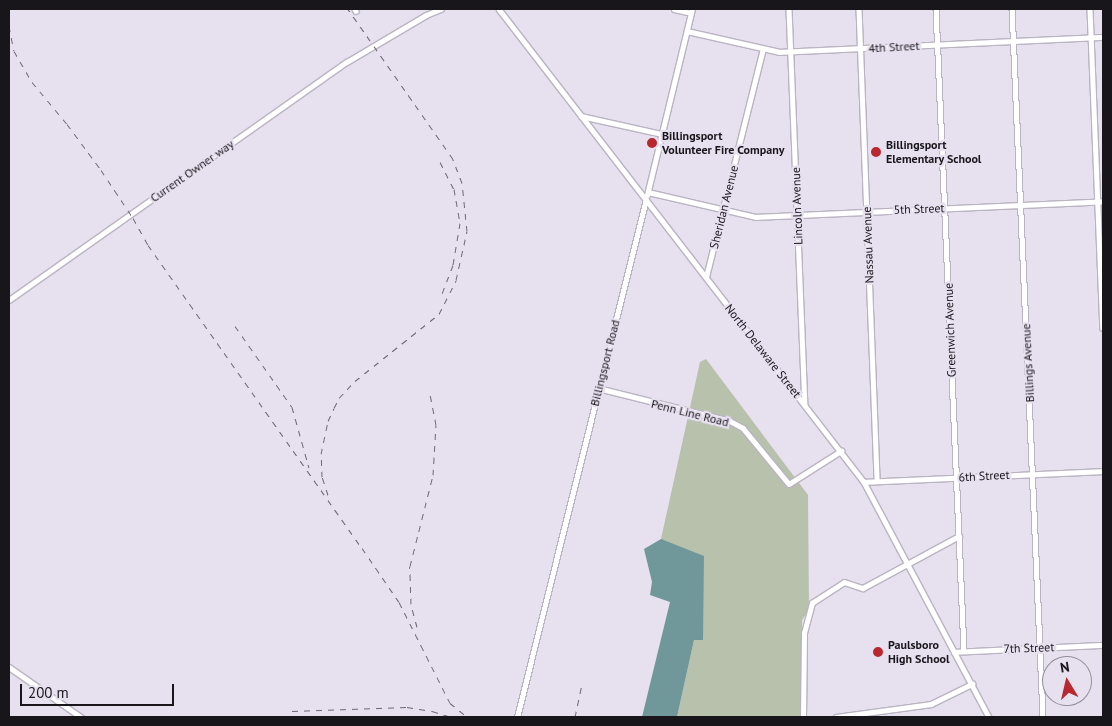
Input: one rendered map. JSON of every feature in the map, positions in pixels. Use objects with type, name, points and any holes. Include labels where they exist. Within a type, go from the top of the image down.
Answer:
[{"type":"street","name":"Current Owner way","points":[[9,300],[347,62],[441,9]]},
{"type":"street","name":"North Delaware Street","points":[[499,9],[864,482],[989,717]]},
{"type":"street","points":[[674,9],[692,11]]},
{"type":"street","name":"Lincoln Avenue","points":[[789,9],[805,404]]},
{"type":"street","name":"Nassau Avenue","points":[[859,9],[877,481]]},
{"type":"street","name":"Greenwich Avenue","points":[[936,9],[964,651]]},
{"type":"street","name":"Billings Avenue","points":[[1012,9],[1044,717]]},
{"type":"street","points":[[1090,9],[1101,201],[1103,328]]},
{"type":"street","name":"Billingsport Road","points":[[517,717],[692,11]]},
{"type":"street","name":"4th Street","points":[[687,31],[763,49],[791,52],[1103,37]]},
{"type":"street","name":"Sheridan Avenue","points":[[706,277],[763,49]]},
{"type":"street","points":[[581,116],[662,134]]},
{"type":"street","name":"5th Street","points":[[648,192],[756,217],[1101,201]]},
{"type":"street","name":"Penn Line Road","points":[[598,388],[730,422],[743,428],[786,482],[793,484],[841,452]]},
{"type":"street","name":"6th Street","points":[[864,482],[1103,471]]},
{"type":"street","points":[[803,717],[804,633],[812,603],[844,582],[863,588],[959,536]]},
{"type":"street","name":"7th Street","points":[[954,652],[1103,646]]},
{"type":"street","points":[[9,667],[81,717]]},
{"type":"street","points":[[836,717],[930,704],[972,684]]},
{"type":"shaded area","points":[[706,359],[808,495],[809,610],[802,620],[803,717],[677,717],[694,640],[703,640],[661,539],[700,362]]},
{"type":"shaded area","points":[[661,539],[704,556],[703,640],[694,640],[677,717],[642,717],[670,602],[650,595],[652,582],[644,549]]},
{"type":"railway","points":[[9,9],[9,20]]},
{"type":"railway","points":[[328,495],[322,477],[321,454],[328,421],[339,398],[355,381],[439,314],[456,280],[467,231],[462,183],[453,159],[348,9]]},
{"type":"railway","points":[[9,26],[14,51],[32,82],[67,124],[101,170],[133,218],[148,245],[399,602],[450,703],[467,717]]},
{"type":"railway","points":[[440,162],[454,189],[460,223],[453,265],[442,294]]},
{"type":"railway","points":[[235,326],[292,407],[309,468]]},
{"type":"railway","points":[[417,627],[411,604],[410,566],[433,475],[436,425],[430,394]]},
{"type":"railway","points":[[575,717],[582,685]]},
{"type":"railway","points":[[292,711],[407,707],[432,711],[452,717]]},
{"type":"place","name":"Billingsport Volunteer Fire Company","points":[[652,143]]},
{"type":"place","name":"Billingsport Elementary School","points":[[876,152]]},
{"type":"place","name":"Paulsboro High School","points":[[878,652]]}]
